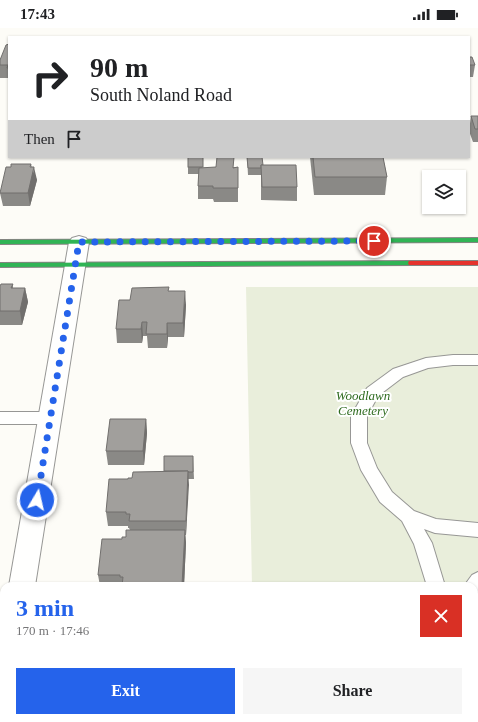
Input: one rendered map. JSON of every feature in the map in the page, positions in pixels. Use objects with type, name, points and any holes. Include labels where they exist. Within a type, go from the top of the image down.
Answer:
[{"type":"main road","points":[[0,242],[478,240]]},
{"type":"main road","points":[[0,265],[478,263]]},
{"type":"street","points":[[23,582],[79,242]]},
{"type":"lane","points":[[435,582],[423,543],[408,516],[386,497],[369,470],[359,443],[359,416],[372,392],[398,373],[426,363],[453,360],[478,360]]},
{"type":"lane","points":[[0,418],[51,418]]},
{"type":"lane","points":[[408,516],[435,526],[478,530]]},
{"type":"green space","name":"Woodlawn Cemetery","points":[[246,287],[478,287],[478,582],[252,582]]},
{"type":"building","points":[[8,44],[8,65],[0,65],[0,60],[6,45]]},
{"type":"building","points":[[470,57],[472,57],[475,65],[470,65]]},
{"type":"building","points":[[471,116],[478,116],[478,129],[475,129]]},
{"type":"building","points":[[188,158],[203,158],[203,167],[188,167]]},
{"type":"building","points":[[217,158],[234,158],[233,168],[238,167],[238,188],[213,188],[213,186],[198,186],[199,168],[216,167]]},
{"type":"building","points":[[247,158],[262,158],[263,165],[261,165],[261,168],[248,168]]},
{"type":"building","points":[[313,158],[383,158],[387,177],[315,177]]},
{"type":"building","points":[[11,164],[31,164],[30,167],[34,167],[28,193],[0,193],[6,167],[11,167]]},
{"type":"building","points":[[261,165],[296,165],[297,187],[262,187]]},
{"type":"building","points":[[1,284],[13,284],[11,288],[25,288],[20,311],[0,311]]},
{"type":"building","points":[[169,287],[168,291],[185,291],[183,323],[167,323],[167,334],[146,334],[147,322],[142,322],[141,329],[116,329],[119,300],[130,300],[132,288]]},
{"type":"building","points":[[110,419],[146,419],[143,451],[106,451]]},
{"type":"building","points":[[164,456],[193,456],[193,472],[164,471]]},
{"type":"building","points":[[188,471],[186,521],[129,521],[130,514],[126,514],[126,512],[106,512],[109,479],[132,478],[133,472]]},
{"type":"building","points":[[126,530],[185,530],[182,582],[122,582],[123,577],[120,577],[120,575],[98,575],[102,539],[122,539],[122,537],[126,537]]},
{"type":"traffic: fast","points":[[0,242],[478,240]]},
{"type":"traffic: fast","points":[[0,265],[412,263]]},
{"type":"traffic: jam","points":[[412,263],[478,263]]},
{"type":"route","points":[[37,500],[79,242],[374,241]]}]
